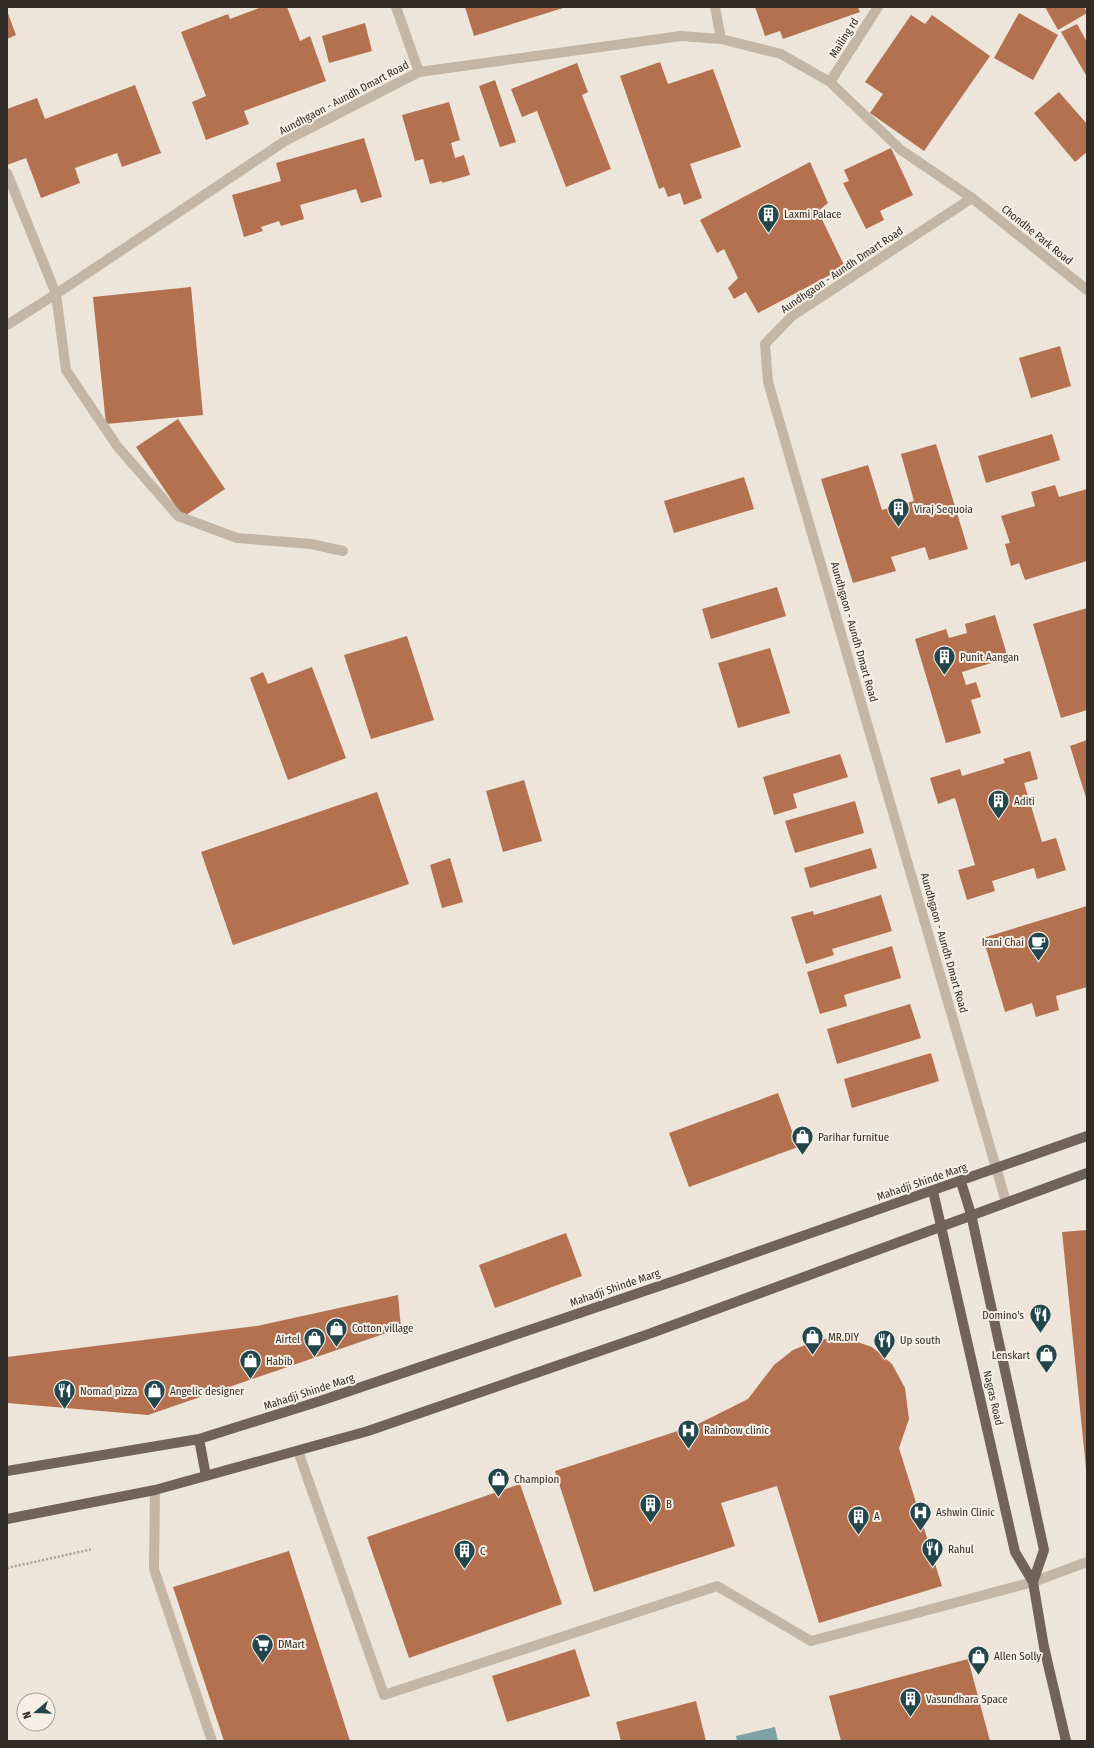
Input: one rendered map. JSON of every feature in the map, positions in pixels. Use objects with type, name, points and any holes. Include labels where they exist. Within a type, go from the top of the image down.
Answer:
[{"type":"main road","name":"Mahadji Shinde Marg","points":[[7,1471],[148,1449],[199,1439],[358,1388],[961,1182],[1087,1136]]},
{"type":"main road","points":[[7,1519],[156,1490],[368,1431],[646,1335],[941,1225],[1087,1173]]},
{"type":"main road","points":[[961,1182],[971,1214]]},
{"type":"main road","name":"Nagras Road","points":[[933,1191],[1015,1552],[1033,1582],[1044,1647],[1066,1741]]},
{"type":"main road","name":"Nagras Road","points":[[971,1214],[1044,1550],[1033,1582]]},
{"type":"main road","points":[[199,1439],[206,1476]]},
{"type":"street","points":[[396,7],[419,72]]},
{"type":"street","points":[[715,7],[721,39]]},
{"type":"street","name":"Mailing rd","points":[[830,82],[878,7]]},
{"type":"street","name":"Aundhgaon - Aundh Dmart Road","points":[[7,324],[56,294],[286,141],[419,72],[681,36],[721,39],[781,54],[830,82]]},
{"type":"street","name":"Chondhe Park Road","points":[[830,82],[901,150],[972,198],[1087,290]]},
{"type":"street","points":[[7,173],[56,294],[66,370],[117,446],[178,516],[237,538],[311,544],[343,551]]},
{"type":"street","name":"Aundhgaon - Aundh Dmart Road","points":[[972,198],[792,316],[765,344],[768,382],[1006,1202]]},
{"type":"street","points":[[298,1451],[384,1695],[717,1586],[811,1641],[1033,1582],[1087,1562]]},
{"type":"street","points":[[156,1490],[154,1569],[212,1741]]},
{"type":"path","points":[[7,1568],[93,1549]]},
{"type":"water","points":[[775,1727],[778,1741],[737,1741],[736,1736]]},
{"type":"building","points":[[262,7],[287,7],[300,41],[310,36],[326,81],[244,111],[249,124],[206,140],[192,102],[206,96],[181,32],[228,14],[230,19]]},
{"type":"building","points":[[465,7],[566,7],[474,36]]},
{"type":"building","points":[[755,7],[858,7],[860,12],[783,39],[780,31],[765,36]]},
{"type":"building","points":[[1045,7],[1084,7],[1087,13],[1058,30]]},
{"type":"building","points":[[7,11],[16,35],[7,39]]},
{"type":"building","points":[[1019,13],[1058,35],[1033,80],[994,58]]},
{"type":"building","points":[[911,15],[925,24],[932,15],[990,56],[924,151],[870,113],[883,94],[865,82]]},
{"type":"building","points":[[365,23],[372,51],[329,63],[322,36]]},
{"type":"building","points":[[1077,24],[1087,42],[1087,77],[1061,32]]},
{"type":"building","points":[[660,62],[668,84],[713,69],[741,147],[690,164],[702,198],[684,205],[680,193],[668,197],[664,187],[659,189],[620,76]]},
{"type":"building","points":[[577,63],[588,92],[582,95],[611,169],[566,187],[537,111],[522,117],[511,89]]},
{"type":"building","points":[[495,80],[516,142],[500,147],[479,86]]},
{"type":"building","points":[[135,85],[161,153],[122,167],[117,153],[75,168],[80,183],[41,198],[26,158],[7,165],[7,109],[37,98],[45,119]]},
{"type":"building","points":[[1059,92],[1087,124],[1087,152],[1075,162],[1034,113]]},
{"type":"building","points":[[449,102],[460,140],[451,143],[455,158],[464,155],[470,175],[442,183],[442,181],[430,184],[423,159],[415,161],[402,115]]},
{"type":"building","points":[[364,138],[382,197],[361,203],[356,189],[300,205],[304,219],[281,226],[279,221],[261,227],[263,231],[244,237],[232,195],[281,181],[276,163]]},
{"type":"building","points":[[891,148],[913,195],[880,211],[884,220],[866,229],[843,183],[849,181],[844,170]]},
{"type":"building","name":"Laxmi Palace","points":[[810,162],[828,203],[818,211],[845,267],[758,313],[746,292],[734,299],[728,288],[738,278],[724,249],[717,253],[700,220]]},
{"type":"building","points":[[191,287],[203,415],[106,424],[93,297]]},
{"type":"building","points":[[1060,346],[1071,386],[1031,398],[1019,358]]},
{"type":"building","points":[[178,419],[225,489],[183,517],[136,447]]},
{"type":"building","points":[[1052,434],[1060,460],[986,483],[978,456]]},
{"type":"building","name":"Viraj Sequoia","points":[[936,444],[968,549],[929,560],[925,547],[891,557],[896,571],[853,583],[821,479],[868,465],[882,510],[914,501],[901,454]]},
{"type":"building","points":[[744,477],[754,509],[674,533],[664,501]]},
{"type":"building","points":[[1055,485],[1059,497],[1087,489],[1087,561],[1025,580],[1019,563],[1011,566],[1005,544],[1010,543],[1001,516],[1035,506],[1031,492]]},
{"type":"building","points":[[777,587],[786,616],[711,639],[702,609]]},
{"type":"building","points":[[1087,608],[1087,710],[1061,718],[1033,624]]},
{"type":"building","name":"Punit Aangan","points":[[995,615],[1008,658],[962,672],[966,685],[976,682],[981,697],[971,700],[981,733],[946,743],[915,639],[946,629],[949,638],[967,633],[965,624]]},
{"type":"building","points":[[407,636],[434,720],[371,739],[344,655]]},
{"type":"building","points":[[770,648],[790,713],[738,728],[718,663]]},
{"type":"building","points":[[312,667],[346,758],[288,780],[250,678],[263,672],[268,684]]},
{"type":"building","points":[[1087,740],[1087,801],[1070,746]]},
{"type":"building","name":"Aditi","points":[[1030,751],[1038,779],[1024,783],[1042,842],[1056,838],[1066,870],[1037,879],[1034,868],[992,881],[995,891],[967,900],[958,870],[975,865],[955,798],[938,804],[930,778],[960,769],[962,776],[1005,763],[1003,759]]},
{"type":"building","points":[[840,754],[848,777],[793,794],[797,808],[774,815],[763,777]]},
{"type":"building","points":[[524,780],[542,841],[503,852],[486,791]]},
{"type":"building","points":[[377,792],[409,884],[233,945],[201,852]]},
{"type":"building","points":[[855,801],[864,833],[795,853],[785,821]]},
{"type":"building","points":[[871,848],[877,868],[810,888],[804,868]]},
{"type":"building","points":[[450,858],[463,902],[442,908],[430,865]]},
{"type":"building","points":[[881,895],[892,931],[832,949],[834,955],[806,964],[791,917],[813,911],[814,915]]},
{"type":"building","name":"Irani Chai","points":[[1087,906],[1087,987],[1056,996],[1059,1010],[1036,1017],[1032,1003],[1005,1012],[983,938]]},
{"type":"building","points":[[892,946],[901,978],[844,995],[847,1006],[820,1014],[807,972]]},
{"type":"building","points":[[910,1004],[921,1038],[837,1064],[827,1029]]},
{"type":"building","points":[[931,1053],[939,1081],[852,1108],[844,1079]]},
{"type":"building","points":[[778,1093],[798,1147],[689,1187],[669,1133]]},
{"type":"building","points":[[1087,1230],[1087,1468],[1086,1468],[1062,1232]]},
{"type":"building","points":[[566,1233],[582,1276],[495,1308],[479,1265]]},
{"type":"building","points":[[398,1295],[401,1328],[148,1415],[7,1403],[7,1357],[257,1326]]},
{"type":"building","points":[[843,1337],[872,1347],[892,1364],[905,1388],[909,1419],[899,1448],[942,1586],[819,1623],[777,1486],[721,1503],[735,1546],[594,1592],[555,1471],[696,1425],[748,1399],[774,1365],[793,1350],[817,1340]]},
{"type":"building","name":"C","points":[[520,1484],[562,1604],[409,1658],[367,1537]]},
{"type":"building","name":"DMart","points":[[289,1551],[350,1741],[224,1741],[173,1587]]},
{"type":"building","points":[[575,1649],[590,1696],[507,1722],[492,1676]]},
{"type":"building","name":"Vasundhara Space","points":[[968,1659],[990,1741],[841,1741],[829,1696]]},
{"type":"building","points":[[696,1701],[706,1741],[621,1741],[616,1722]]},
{"type":"place","name":"Laxmi Palace","points":[[768,234]]},
{"type":"place","name":"Viraj Sequoia","points":[[899,528]]},
{"type":"place","name":"Punit Aangan","points":[[945,676]]},
{"type":"place","name":"Aditi","points":[[999,820]]},
{"type":"place","name":"Irani Chai","points":[[1039,962]]},
{"type":"place","name":"Parihar furnitue","points":[[802,1156]]},
{"type":"place","name":"Domino's","points":[[1040,1334]]},
{"type":"place","name":"Cotton village","points":[[337,1348]]},
{"type":"place","name":"MR.DIY","points":[[813,1356]]},
{"type":"place","name":"Airtel","points":[[315,1358]]},
{"type":"place","name":"Up south","points":[[885,1360]]},
{"type":"place","name":"Lenskart","points":[[1046,1374]]},
{"type":"place","name":"Habib","points":[[251,1380]]},
{"type":"place","name":"Nomad pizza","points":[[64,1410]]},
{"type":"place","name":"Angelic designer","points":[[155,1410]]},
{"type":"place","name":"Rainbow clinic","points":[[688,1450]]},
{"type":"place","name":"Champion","points":[[499,1498]]},
{"type":"place","name":"B","points":[[650,1524]]},
{"type":"place","name":"Ashwin Clinic","points":[[920,1532]]},
{"type":"place","name":"A","points":[[859,1536]]},
{"type":"place","name":"Rahul","points":[[932,1568]]},
{"type":"place","name":"C","points":[[464,1570]]},
{"type":"place","name":"DMart","points":[[262,1664]]},
{"type":"place","name":"Allen Solly","points":[[978,1676]]},
{"type":"place","name":"Vasundhara Space","points":[[910,1718]]}]
